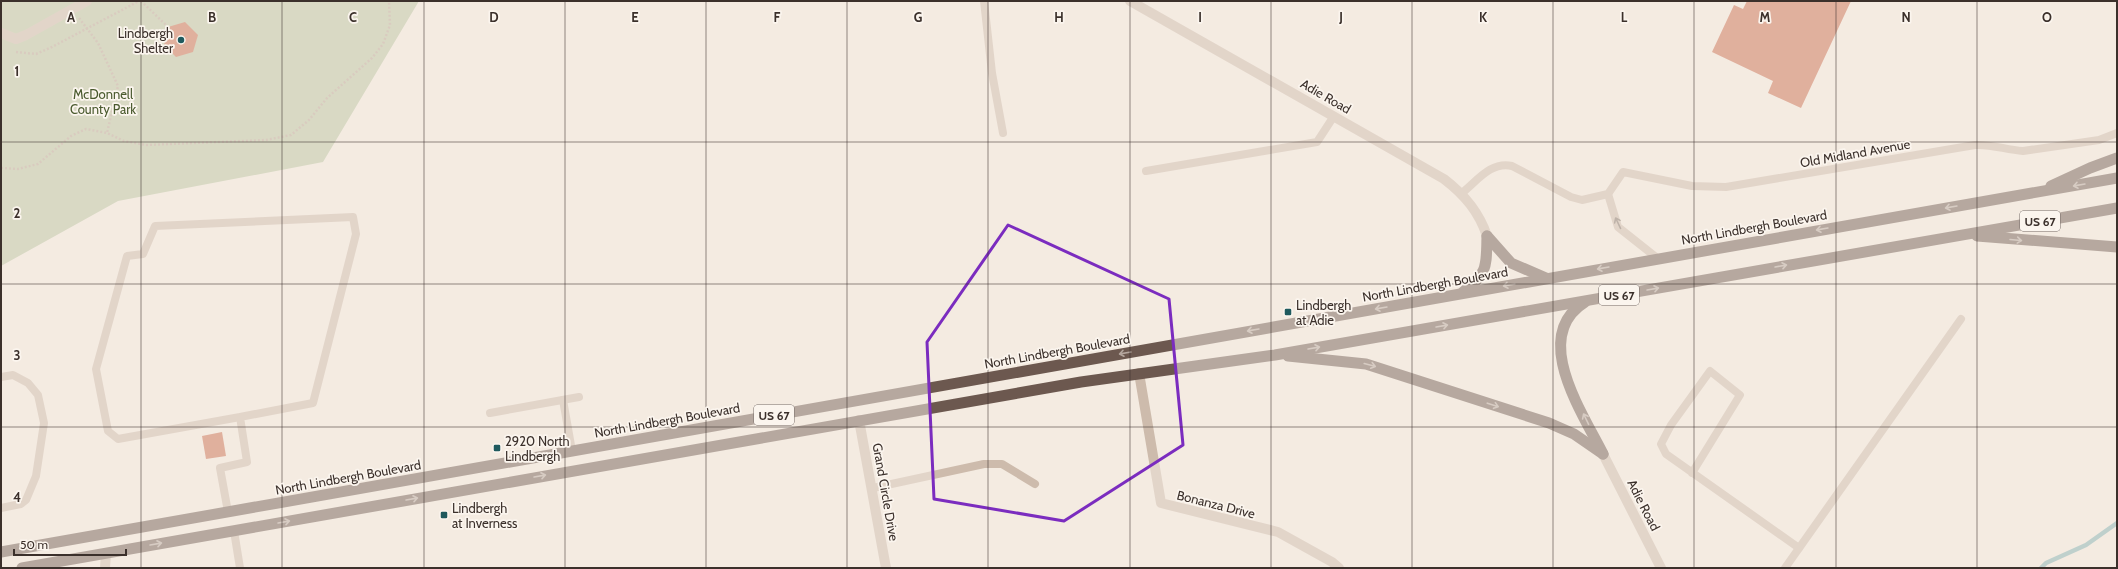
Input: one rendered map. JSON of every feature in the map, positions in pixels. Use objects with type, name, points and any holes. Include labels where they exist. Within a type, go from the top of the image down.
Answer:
[{"type":"highway","points":[[2039,192],[2090,168],[2117,158]]},
{"type":"highway","name":"North Lindbergh Boulevard","points":[[1,552],[1657,258],[2117,178]]},
{"type":"highway","name":"US 67","points":[[22,568],[50,566],[106,553],[859,420],[1139,373],[1275,355],[2117,208]]},
{"type":"highway","points":[[1963,235],[2117,247]]},
{"type":"highway","points":[[1487,236],[1511,263],[1547,278]]},
{"type":"highway","points":[[1461,293],[1477,281],[1486,267],[1487,236]]},
{"type":"highway","points":[[1587,300],[1576,307],[1564,323],[1560,338],[1561,359],[1568,383],[1603,454]]},
{"type":"highway","points":[[1275,355],[1366,364],[1549,423],[1574,434],[1603,454]]},
{"type":"street","points":[[1,33],[16,39],[87,1]]},
{"type":"street","name":"Adie Road","points":[[1130,1],[1444,179],[1462,193],[1477,211],[1487,236]]},
{"type":"street","name":"Bonanza Drive","points":[[1139,373],[1161,503],[1278,532],[1332,562],[1339,568]]},
{"type":"street","name":"Grand Circle Drive","points":[[859,420],[886,568]]},
{"type":"street","name":"Adie Road","points":[[1603,454],[1661,568]]},
{"type":"street","points":[[105,568],[106,553]]},
{"type":"lane","points":[[984,1],[992,73],[1003,133]]},
{"type":"lane","points":[[1146,171],[1316,142],[1334,116]]},
{"type":"lane","name":"Old Midland Avenue","points":[[1608,194],[1623,172],[1692,186],[1726,187],[1975,145],[1990,144],[2012,150],[2023,151],[2099,140],[2117,133]]},
{"type":"lane","points":[[1462,193],[1494,166],[1504,164],[1512,166],[1571,197],[1582,200],[1608,194],[1618,227],[1657,258]]},
{"type":"lane","points":[[353,217],[356,234],[313,403],[240,417],[118,439],[108,431],[96,369],[127,256],[143,254],[155,226],[353,217]]},
{"type":"lane","points":[[1785,568],[1962,319]]},
{"type":"lane","points":[[1692,473],[1740,395],[1710,371],[1671,425],[1661,444],[1666,454],[1692,473],[1799,548]]},
{"type":"lane","points":[[1,377],[13,375],[28,383],[38,395],[44,423],[36,476],[26,500],[20,504],[1,508]]},
{"type":"lane","points":[[490,413],[579,397]]},
{"type":"lane","points":[[563,400],[572,451]]},
{"type":"lane","points":[[228,512],[220,468],[248,462],[240,417]]},
{"type":"lane","points":[[872,488],[984,464],[1002,464],[1035,484]]},
{"type":"lane","points":[[234,531],[240,568]]},
{"type":"path","points":[[10,50],[36,54],[140,1],[166,25]]},
{"type":"path","points":[[1,168],[18,169],[38,164],[71,136],[86,129],[107,133],[124,141],[146,145],[266,140],[291,135],[309,120],[327,98],[372,58],[383,44],[390,25],[389,1]]},
{"type":"path","points":[[72,8],[98,43],[118,86],[107,133]]},
{"type":"highlighted area","points":[[1008,225],[1169,299],[1183,445],[1064,521],[934,499],[927,342]]},
{"type":"green space","name":"McDonnell County Park","points":[[1,1],[419,1],[323,162],[118,201],[1,266]]},
{"type":"building","points":[[1747,1],[1851,1],[1801,108],[1768,93],[1773,81],[1712,52],[1734,5],[1743,9]]},
{"type":"building","name":"Lindbergh Shelter","points":[[185,22],[198,35],[193,52],[176,57],[164,45],[168,27]]},
{"type":"building","points":[[222,432],[226,456],[206,459],[202,436]]},
{"type":"waterway","points":[[2041,568],[2046,563],[2086,545],[2117,523]]},
{"type":"place","name":"Lindbergh Shelter","points":[[181,40]]},
{"type":"place","name":"Lindbergh at Adie","points":[[1288,312]]},
{"type":"place","name":"2920 North Lindbergh","points":[[497,448]]},
{"type":"place","name":"Lindbergh at Inverness","points":[[444,515]]}]
